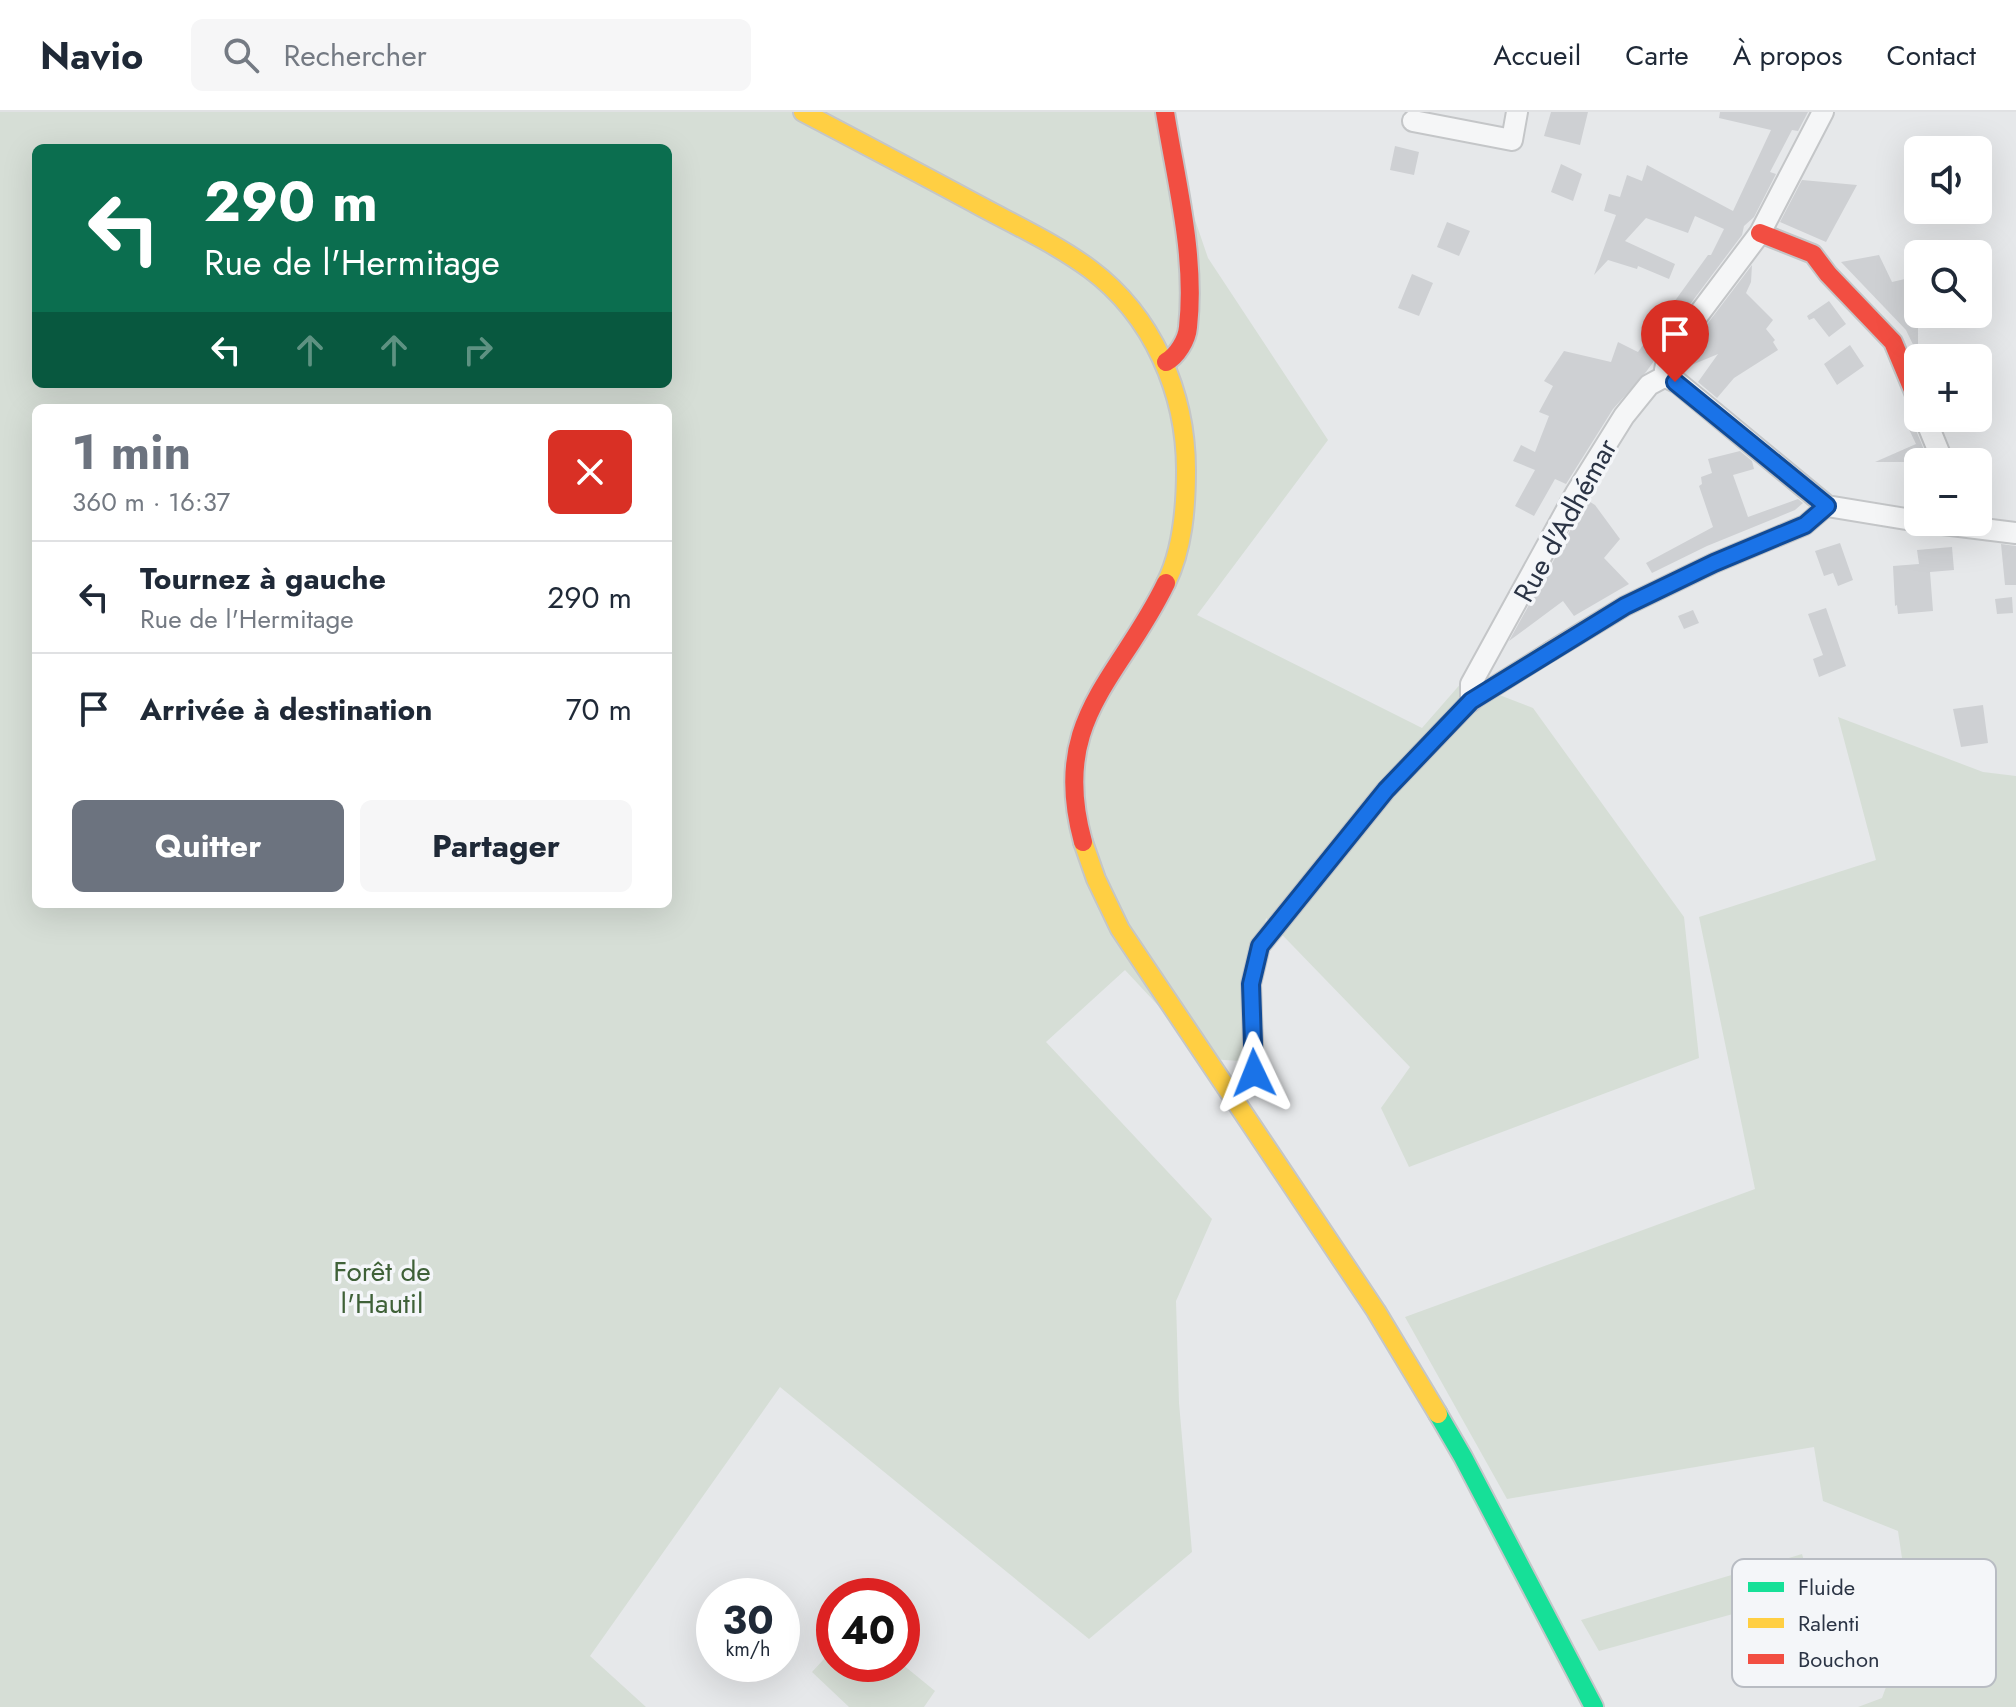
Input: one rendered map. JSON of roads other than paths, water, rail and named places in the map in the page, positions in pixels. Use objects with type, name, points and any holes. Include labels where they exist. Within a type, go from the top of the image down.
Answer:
[{"type":"main road","points":[[803,112],[1053,245],[1104,280],[1137,317],[1166,362],[1178,397],[1186,446],[1181,532],[1172,573],[1098,694],[1085,722],[1077,760],[1075,792],[1077,823],[1093,879],[1120,929],[1376,1311],[1455,1443],[1594,1707]]},
{"type":"main road","points":[[1165,112],[1187,253],[1188,285],[1188,330],[1175,357],[1166,362]]},
{"type":"main road","points":[[1760,233],[1813,254],[1893,342],[1904,368]]},
{"type":"main road","points":[[1234,1098],[1254,1073],[1251,984],[1260,946],[1369,811],[1471,701],[1625,606],[1714,563],[1805,525],[1827,506]]},
{"type":"street","points":[[1413,121],[1512,140],[1517,112]]},
{"type":"street","points":[[1823,112],[1760,233],[1668,355],[1665,370],[1668,378],[1827,506],[1904,519]]},
{"type":"street","name":"Rue d'Adhémar","points":[[1471,701],[1471,684],[1584,480],[1640,394],[1656,380],[1668,378]]},
{"type":"street","points":[[1992,529],[2016,533]]},
{"type":"park label","name":"Forêt de l'Hautil","points":[[382,1287]]}]
